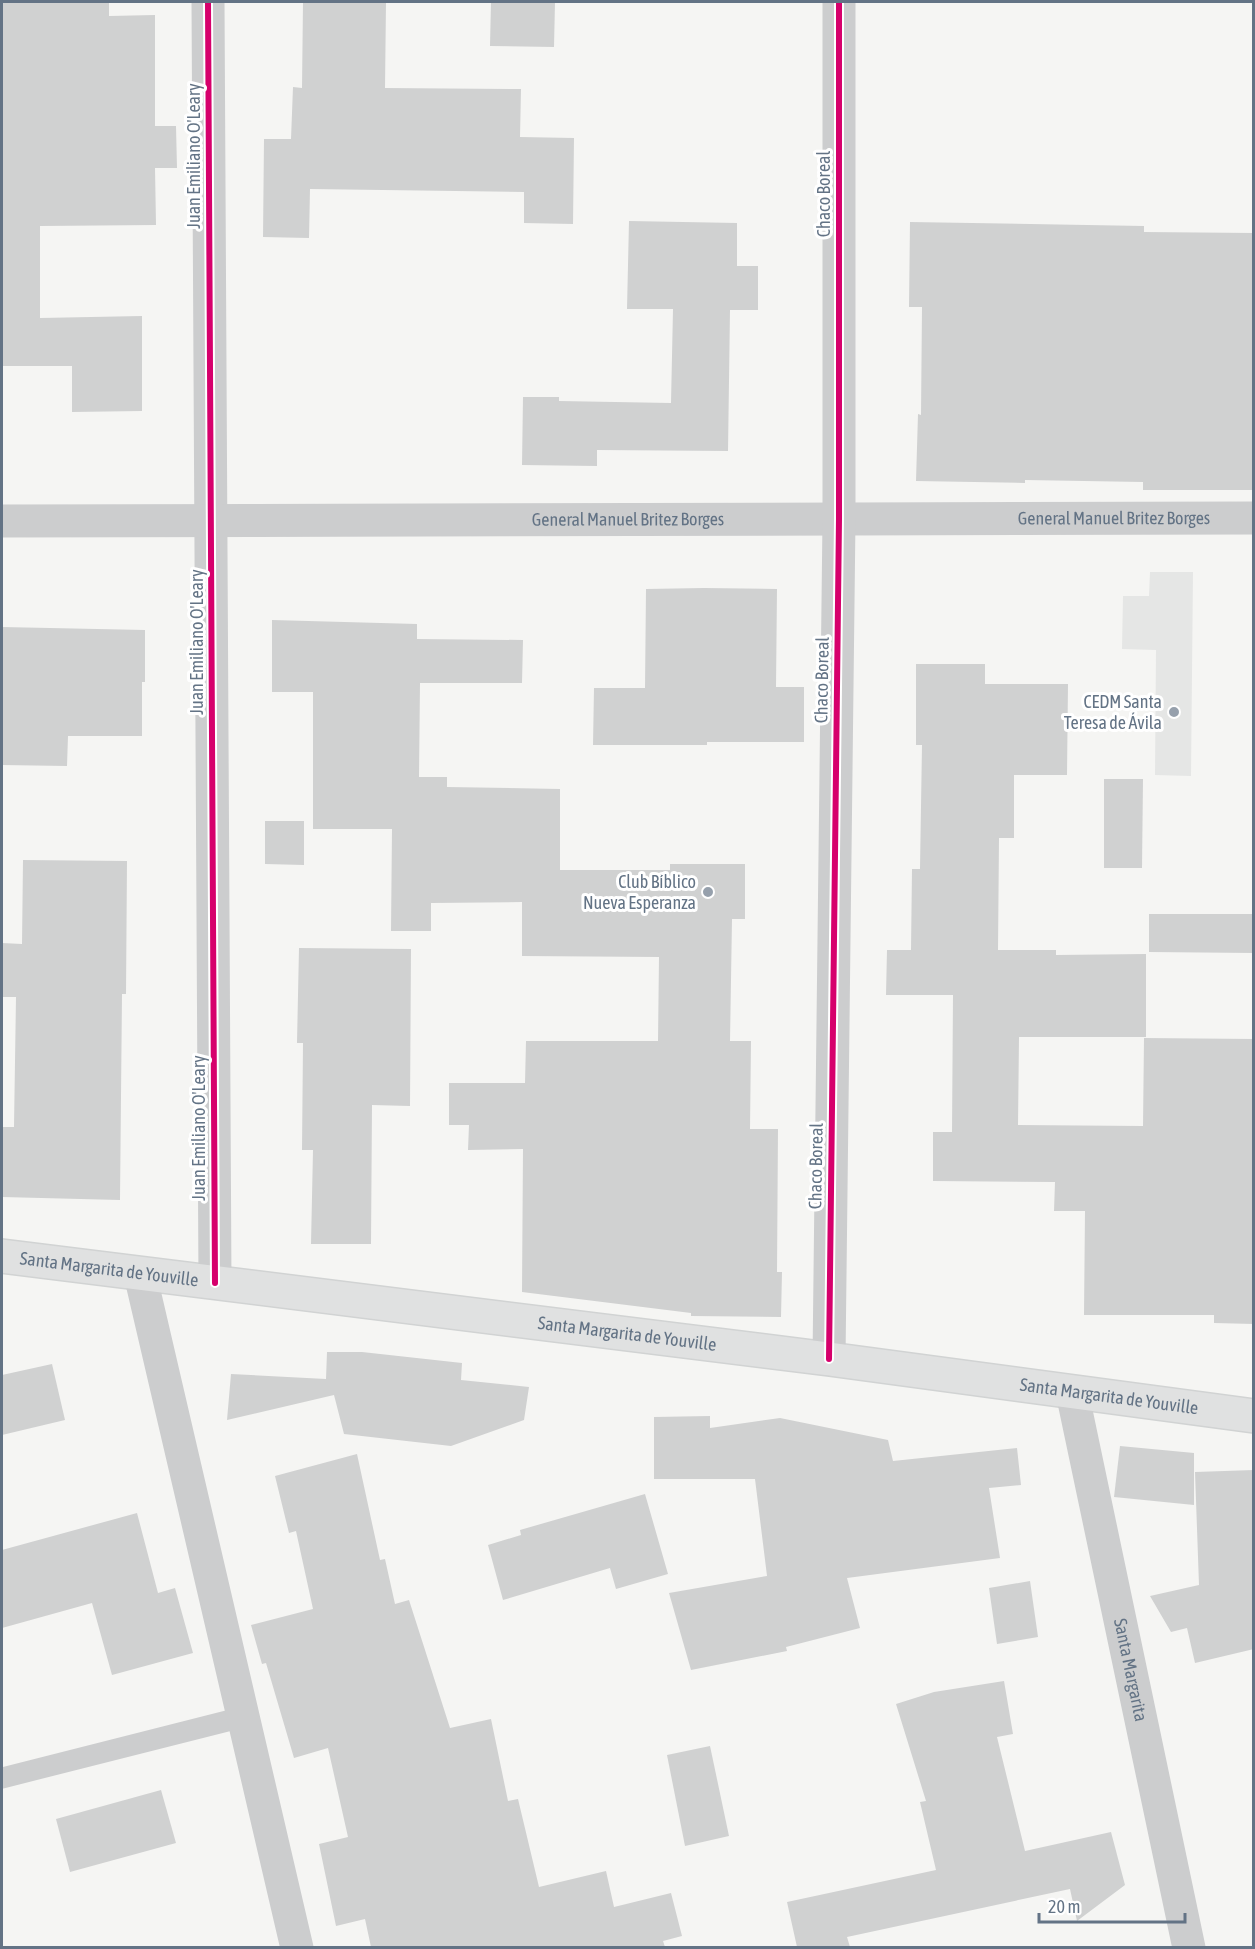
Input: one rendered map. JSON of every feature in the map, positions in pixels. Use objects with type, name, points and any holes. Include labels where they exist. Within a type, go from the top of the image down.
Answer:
[{"type":"main road","name":"Santa Margarita de Youville","points":[[2,1256],[829,1359],[1254,1416]]},
{"type":"street","name":"Juan Emiliano O'Leary","points":[[208,2],[215,1283]]},
{"type":"street","name":"Chaco Boreal","points":[[829,1359],[838,519],[839,2]]},
{"type":"street","name":"General Manuel Britez Borges","points":[[2,521],[1254,518]]},
{"type":"street","points":[[140,1274],[297,1947]]},
{"type":"street","name":"Santa Margarita","points":[[1072,1392],[1189,1947]]},
{"type":"lane","points":[[2,1778],[243,1717]]},
{"type":"shaded area","name":"CEDM Santa Teresa de Ávila","points":[[1150,572],[1193,572],[1191,776],[1155,775],[1156,650],[1122,649],[1123,596],[1149,596]]},
{"type":"building","points":[[3,2],[109,2],[109,16],[155,15],[155,126],[176,126],[177,168],[155,168],[156,225],[40,226],[40,318],[142,316],[142,411],[72,412],[72,366],[2,366]]},
{"type":"building","points":[[303,2],[386,2],[385,88],[521,89],[520,137],[574,138],[573,224],[524,223],[524,192],[310,189],[309,238],[263,237],[264,139],[291,139],[293,87],[302,88]]},
{"type":"building","points":[[491,2],[555,2],[554,47],[490,46]]},
{"type":"building","points":[[629,221],[737,223],[737,266],[758,266],[758,310],[730,310],[728,451],[597,450],[597,466],[522,465],[523,397],[559,397],[559,401],[671,403],[673,309],[627,309]]},
{"type":"building","points":[[910,222],[1144,226],[1144,232],[1254,233],[1254,490],[1143,490],[1143,482],[916,481],[918,414],[921,415],[922,307],[909,307]]},
{"type":"building","points":[[646,589],[777,589],[776,687],[804,687],[804,742],[593,745],[594,688],[645,688]]},
{"type":"building","points":[[272,620],[417,624],[417,639],[523,640],[522,683],[420,683],[419,777],[447,777],[447,787],[560,789],[560,870],[670,870],[670,864],[745,864],[745,919],[732,919],[730,1041],[751,1041],[750,1129],[778,1129],[777,1272],[782,1272],[781,1317],[691,1316],[691,1313],[522,1292],[523,1149],[468,1150],[469,1125],[449,1125],[449,1083],[525,1083],[526,1041],[658,1041],[659,957],[522,956],[522,902],[431,903],[431,931],[391,931],[392,829],[313,829],[313,692],[272,692]]},
{"type":"building","points":[[2,627],[145,630],[142,736],[68,736],[67,766],[2,765]]},
{"type":"building","points":[[916,664],[985,664],[985,684],[1068,684],[1067,775],[1014,775],[1014,838],[999,838],[998,950],[1056,950],[1056,955],[1146,954],[1146,1037],[1019,1037],[1018,1125],[1143,1126],[1144,1038],[1254,1039],[1254,1324],[1214,1323],[1214,1315],[1084,1315],[1085,1211],[1054,1211],[1055,1182],[933,1181],[933,1132],[952,1132],[953,995],[886,995],[887,950],[911,950],[912,869],[920,869],[922,745],[916,745]]},
{"type":"building","points":[[1104,779],[1143,779],[1142,868],[1104,868]]},
{"type":"building","points":[[265,821],[304,821],[304,865],[265,864]]},
{"type":"building","points":[[23,860],[127,861],[126,994],[122,994],[120,1200],[2,1197],[2,1127],[14,1127],[16,997],[2,997],[2,943],[22,944]]},
{"type":"building","points":[[1149,914],[1254,914],[1254,953],[1149,952]]},
{"type":"building","points":[[299,948],[411,949],[410,1106],[372,1105],[371,1244],[311,1244],[313,1150],[302,1150],[303,1043],[297,1043]]},
{"type":"building","points":[[327,1352],[362,1352],[462,1363],[461,1380],[529,1387],[524,1420],[451,1446],[344,1434],[334,1395],[227,1420],[231,1374],[326,1379]]},
{"type":"building","points":[[52,1364],[65,1420],[2,1435],[2,1375]]},
{"type":"building","points":[[710,1416],[710,1428],[780,1418],[888,1440],[893,1461],[1017,1448],[1021,1485],[989,1488],[1000,1558],[847,1578],[860,1628],[786,1647],[787,1651],[691,1670],[669,1593],[767,1576],[755,1479],[654,1479],[654,1417]]},
{"type":"building","points":[[1120,1446],[1194,1453],[1194,1505],[1114,1497]]},
{"type":"building","points":[[357,1454],[380,1560],[385,1559],[395,1604],[409,1600],[450,1728],[491,1719],[508,1801],[518,1799],[539,1887],[606,1871],[614,1907],[671,1893],[682,1936],[663,1941],[665,1947],[371,1947],[365,1919],[336,1926],[319,1844],[348,1837],[328,1748],[294,1758],[266,1663],[262,1664],[251,1625],[313,1609],[296,1531],[289,1533],[275,1476]]},
{"type":"building","points":[[1254,1470],[1254,1649],[1195,1663],[1187,1628],[1171,1632],[1150,1596],[1199,1585],[1195,1472]]},
{"type":"building","points":[[645,1494],[668,1574],[616,1589],[610,1568],[503,1600],[488,1545],[521,1535],[520,1530]]},
{"type":"building","points":[[137,1513],[158,1593],[175,1588],[193,1653],[112,1675],[92,1603],[2,1628],[2,1550]]},
{"type":"building","points":[[1030,1581],[1038,1637],[997,1644],[989,1588]]},
{"type":"building","points":[[1004,1681],[1013,1734],[997,1737],[1025,1851],[1111,1832],[1125,1885],[1077,1921],[1070,1889],[847,1937],[850,1947],[797,1947],[787,1902],[936,1870],[920,1802],[926,1801],[896,1704],[934,1692]]},
{"type":"building","points":[[710,1746],[729,1836],[685,1846],[667,1755]]},
{"type":"building","points":[[161,1790],[176,1843],[70,1872],[56,1819]]},
{"type":"cycle path","points":[[208,2],[215,1283]]},
{"type":"cycle path","points":[[829,1359],[839,519],[839,2]]},
{"type":"place","name":"CEDM Santa Teresa de Ávila","points":[[1174,712]]},
{"type":"place","name":"Club Bíblico Nueva Esperanza","points":[[708,892]]}]
